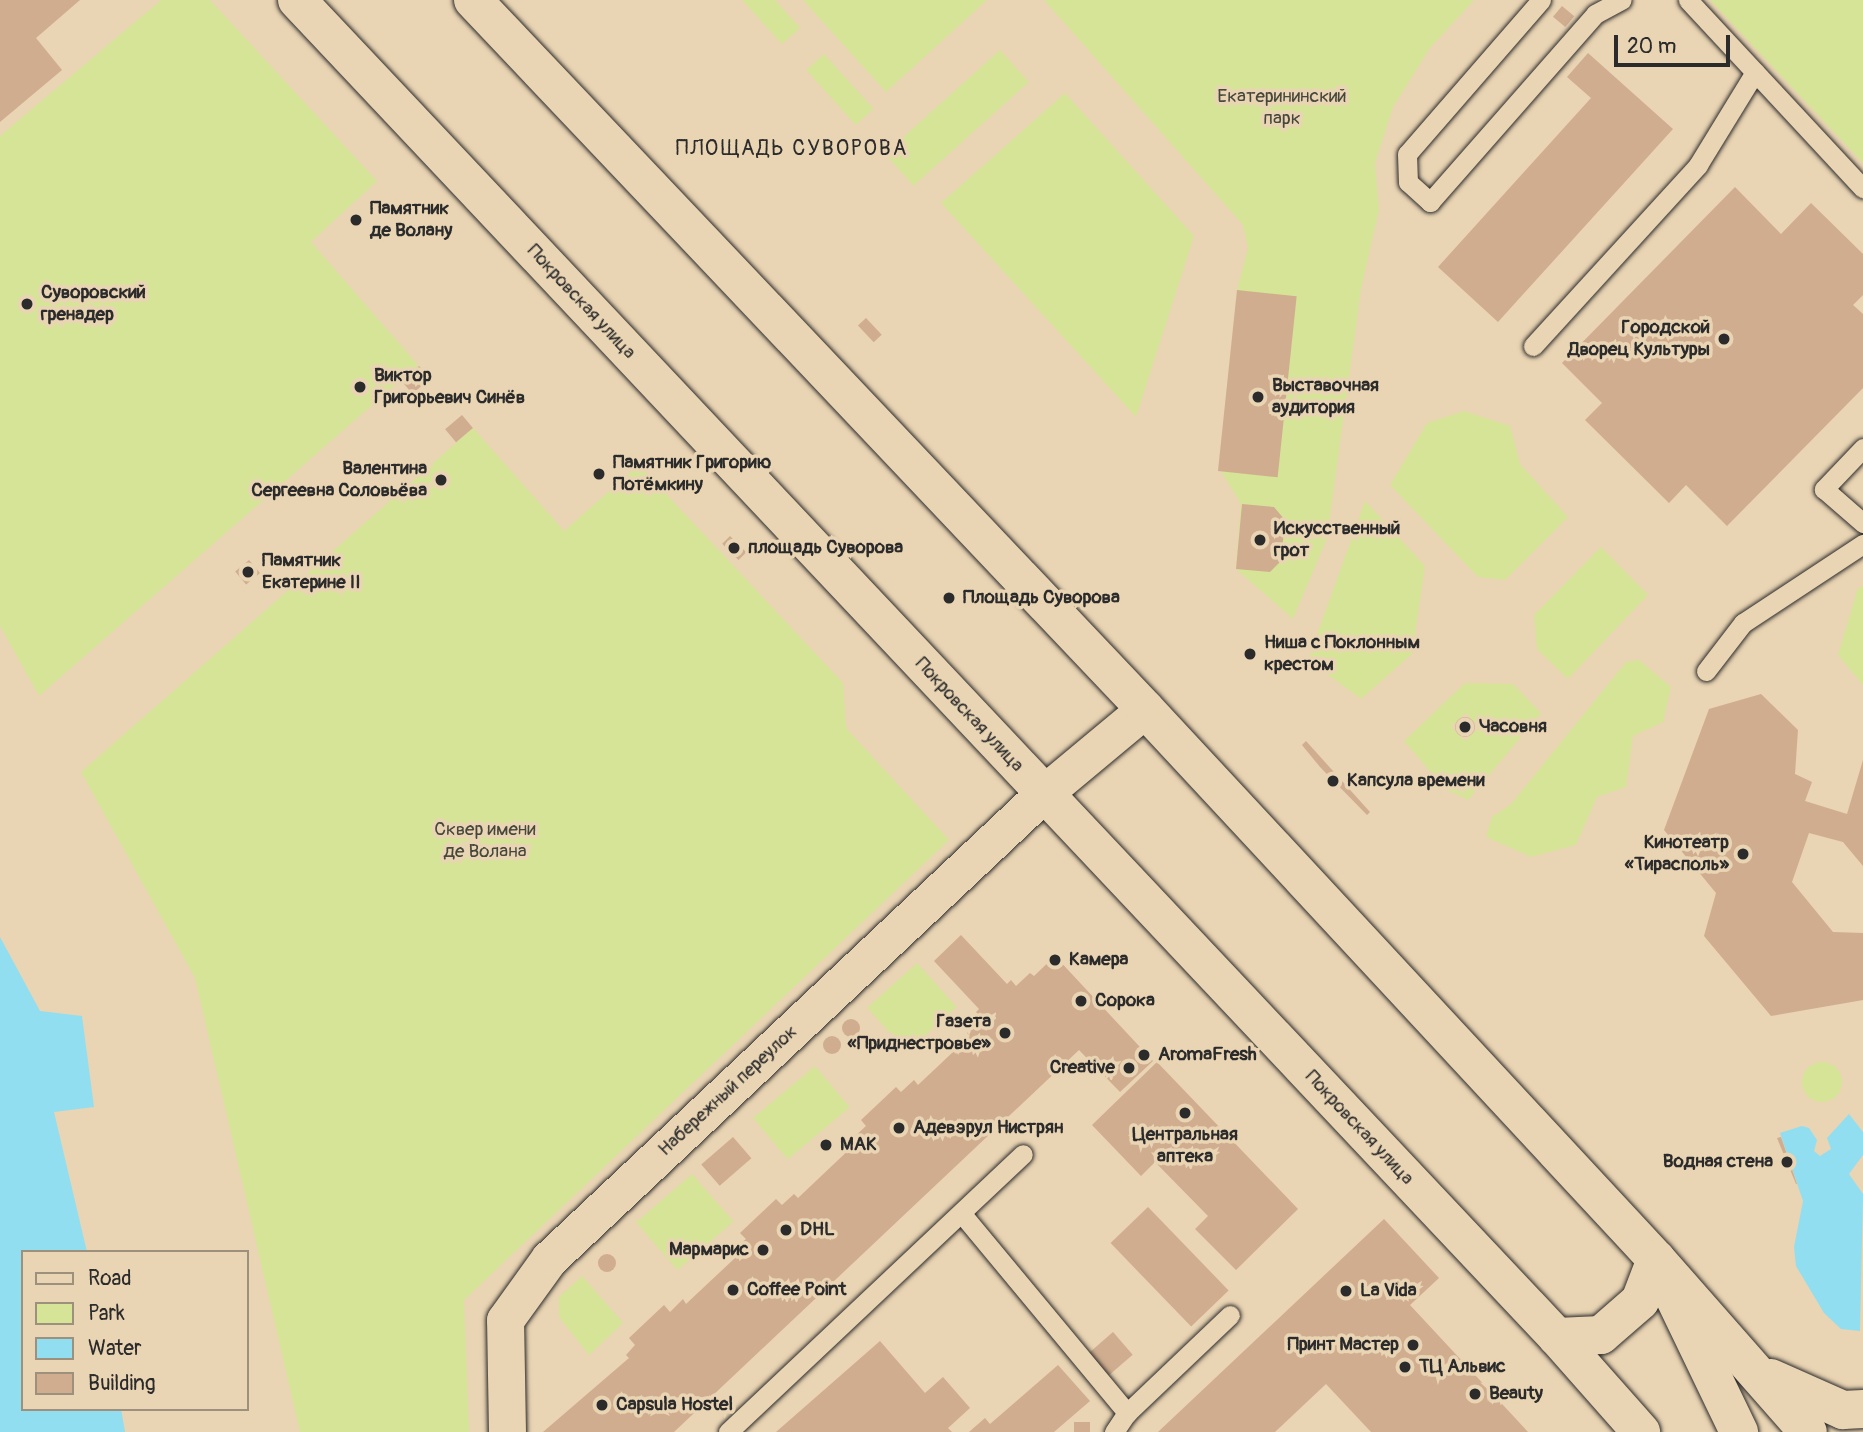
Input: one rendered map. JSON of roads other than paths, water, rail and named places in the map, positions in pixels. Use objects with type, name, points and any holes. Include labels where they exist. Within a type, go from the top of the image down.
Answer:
[{"type":"main road","name":"Покровская улица","points":[[296,0],[1557,1337],[1641,1432]]},
{"type":"main road","points":[[473,0],[1145,709],[1656,1259],[1808,1432]]},
{"type":"main road","points":[[1557,1337],[1601,1335],[1640,1301],[1656,1259]]},
{"type":"main road","points":[[1656,1259],[1740,1432]]},
{"type":"main road","points":[[1755,1369],[1815,1401],[1843,1410],[1863,1409]]},
{"type":"street","name":"Набережный переулок","points":[[507,1432],[505,1320],[549,1259],[1043,794],[1145,709]]},
{"type":"lane","points":[[1541,0],[1407,154],[1408,181],[1430,202],[1595,14],[1621,0]]},
{"type":"lane","points":[[1688,0],[1863,188]]},
{"type":"lane","points":[[1533,346],[1698,165],[1755,72]]},
{"type":"lane","points":[[1863,448],[1824,488],[1863,523]]},
{"type":"lane","points":[[1706,671],[1743,623],[1863,544]]},
{"type":"lane","points":[[728,1432],[1023,1154]]},
{"type":"lane","points":[[962,1214],[1126,1413]]},
{"type":"lane","points":[[1114,1432],[1126,1413],[1230,1315]]},
{"type":"water","points":[[0,937],[40,1011],[82,1016],[94,1107],[54,1112],[87,1250],[21,1250],[21,1411],[121,1411],[125,1432],[0,1432]]},
{"type":"water","points":[[1849,1114],[1863,1132],[1863,1155],[1849,1174],[1863,1194],[1860,1331],[1841,1329],[1824,1313],[1796,1266],[1794,1247],[1803,1201],[1780,1133],[1802,1126],[1809,1128],[1817,1140],[1814,1151],[1820,1156],[1831,1149],[1827,1138]]},
{"type":"place","name":"Памятник де Волану","points":[[356,220]]},
{"type":"place","name":"Суворовский гренадер","points":[[27,304]]},
{"type":"place","name":"Городской Дворец Культуры","points":[[1724,339]]},
{"type":"place","name":"Виктор Григорьевич Синёв","points":[[360,387]]},
{"type":"place","name":"Выставочная аудитория","points":[[1258,397]]},
{"type":"place","name":"Памятник Григорию Потёмкину","points":[[599,474]]},
{"type":"place","name":"Валентина Сергеевна Соловьёва","points":[[441,480]]},
{"type":"place","name":"Искусственный грот","points":[[1260,540]]},
{"type":"place","name":"площадь Суворова","points":[[734,548]]},
{"type":"place","name":"Памятник Екатерине II","points":[[248,572]]},
{"type":"place","name":"Площадь Суворова","points":[[949,598]]},
{"type":"place","name":"Ниша с Поклонным крестом","points":[[1250,654]]},
{"type":"place","name":"Часовня","points":[[1465,727]]},
{"type":"place","name":"Капсула времени","points":[[1333,781]]},
{"type":"place","name":"Кинотеатр «Тирасполь»","points":[[1743,854]]},
{"type":"place","name":"Камера","points":[[1055,960]]},
{"type":"place","name":"Сорока","points":[[1081,1001]]},
{"type":"place","name":"Газета «Приднестровье»","points":[[1005,1033]]},
{"type":"place","name":"AromaFresh","points":[[1144,1055]]},
{"type":"place","name":"Creative","points":[[1129,1068]]},
{"type":"place","name":"Центральная аптека","points":[[1185,1113]]},
{"type":"place","name":"Адевэрул Нистрян","points":[[899,1128]]},
{"type":"place","name":"МАК","points":[[826,1145]]},
{"type":"place","name":"Водная стена","points":[[1787,1162]]},
{"type":"place","name":"DHL","points":[[786,1230]]},
{"type":"place","name":"Мармарис","points":[[763,1250]]},
{"type":"place","name":"Coffee Point","points":[[733,1290]]},
{"type":"place","name":"La Vida","points":[[1346,1291]]},
{"type":"place","name":"Принт Мастер","points":[[1413,1345]]},
{"type":"place","name":"ТЦ Альвис","points":[[1405,1367]]},
{"type":"place","name":"Beauty","points":[[1475,1394]]},
{"type":"place","name":"Capsula Hostel","points":[[602,1405]]},
{"type":"district","name":"ПЛОЩАДЬ СУВОРОВА","points":[[792,149]]},
{"type":"park label","name":"Екатерининский парк","points":[[1282,108]]},
{"type":"park label","name":"Сквер имени де Волана","points":[[485,841]]}]
